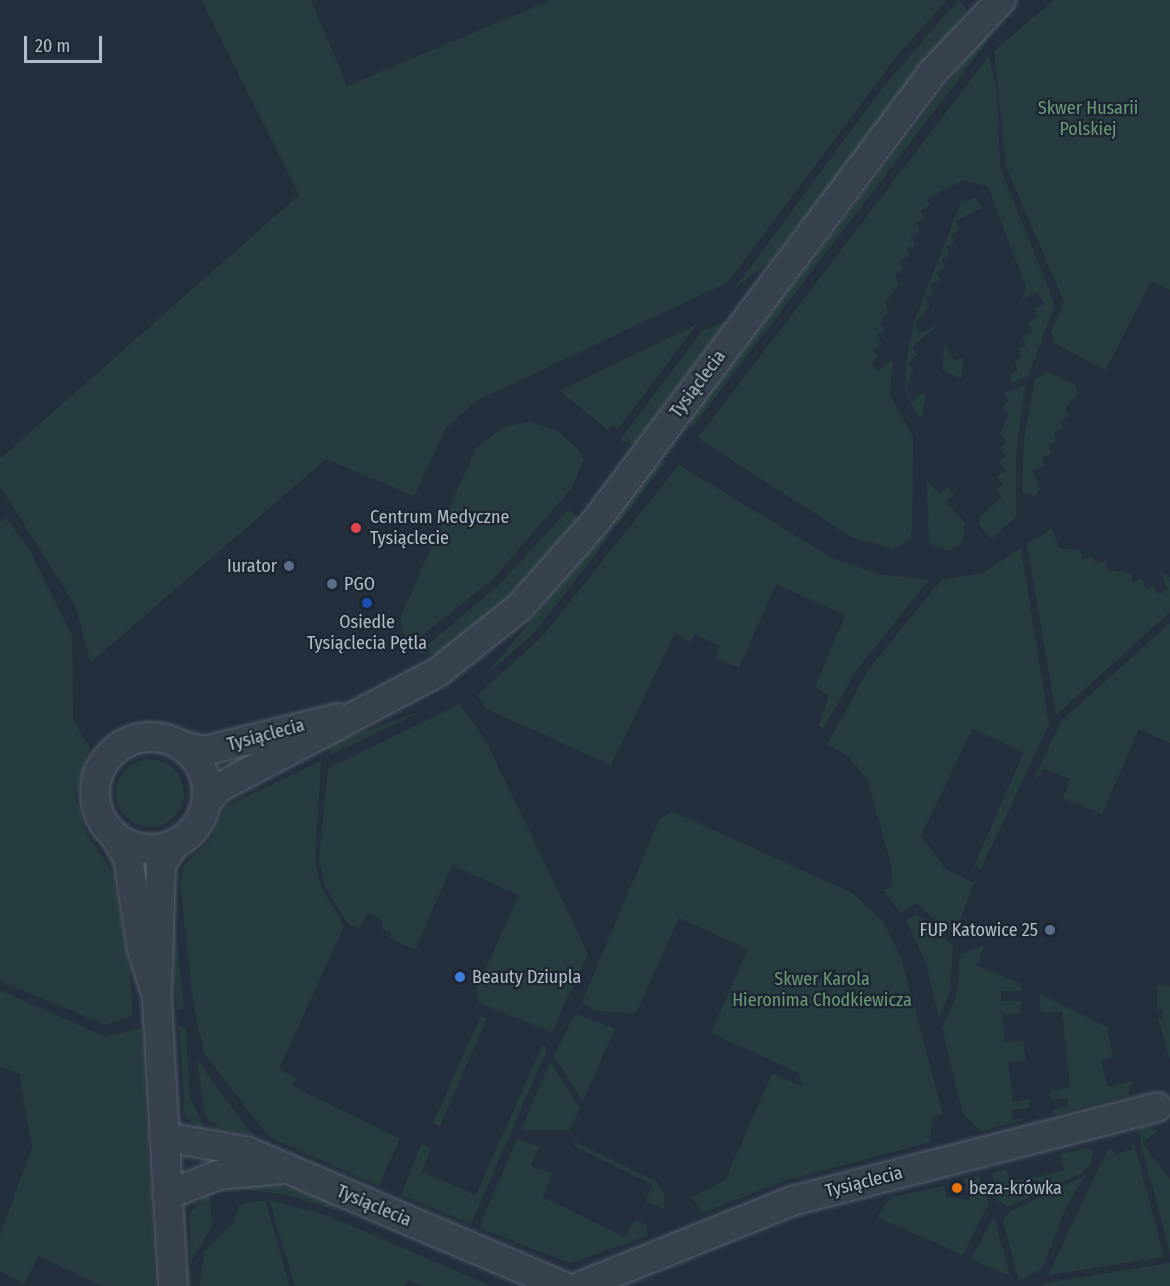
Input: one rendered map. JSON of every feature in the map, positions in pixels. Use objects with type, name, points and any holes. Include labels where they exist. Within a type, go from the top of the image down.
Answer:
[{"type":"street","name":"Tysiąclecia","points":[[208,801],[218,788],[315,740],[348,716],[456,660],[557,568],[933,72],[1001,0]]},
{"type":"street","name":"Tysiąclecia","points":[[183,746],[204,751],[348,716]]},
{"type":"street","points":[[158,999],[142,949],[128,858],[96,809],[94,794],[108,756],[145,737],[183,746],[201,766],[208,801],[192,833],[174,845],[161,864],[158,999],[173,1286]]},
{"type":"street","points":[[116,838],[149,849],[174,845]]},
{"type":"street","name":"Tysiąclecia","points":[[581,1286],[792,1201],[1157,1107]]},
{"type":"street","name":"Tysiąclecia","points":[[164,1137],[246,1151],[563,1286]]},
{"type":"street","name":"Tysiąclecia","points":[[167,1194],[218,1175],[285,1169]]},
{"type":"green space","points":[[201,0],[311,0],[347,86],[551,0],[947,0],[896,57],[728,282],[476,401],[446,428],[414,496],[326,459],[91,662],[75,605],[0,486],[0,459],[299,195]]},
{"type":"green space","points":[[958,0],[967,10],[771,261],[734,289],[885,85]]},
{"type":"green space","name":"Skwer Husarii Polskiej","points":[[1054,0],[1170,0],[1170,290],[1151,281],[1106,370],[1054,343],[1051,332],[1064,302],[1006,166],[994,51]]},
{"type":"green space","points":[[986,33],[988,41],[692,428],[689,420]]},
{"type":"green space","points":[[989,56],[997,92],[1000,168],[1055,305],[1028,376],[1012,383],[1009,375],[1018,371],[1014,361],[1022,357],[1018,349],[1026,345],[1022,337],[1032,332],[1028,323],[1037,318],[1034,309],[1044,304],[1038,292],[1022,299],[1026,287],[988,187],[964,180],[927,198],[930,206],[920,210],[924,219],[916,222],[920,232],[911,236],[915,245],[906,249],[909,256],[899,261],[903,270],[895,275],[899,285],[885,302],[889,312],[880,322],[885,330],[877,335],[882,344],[873,350],[878,358],[871,363],[877,371],[893,360],[890,395],[913,437],[912,530],[910,539],[894,549],[851,537],[698,438]]},
{"type":"green space","points":[[975,198],[982,208],[955,221],[960,230],[951,234],[954,243],[946,247],[949,255],[942,259],[945,268],[936,272],[940,280],[930,284],[934,294],[926,297],[930,306],[915,323],[919,333],[938,325],[912,347],[917,355],[908,362],[913,370],[906,390],[912,401],[926,391],[922,416],[917,416],[905,390],[906,361],[914,322],[961,202]]},
{"type":"green space","points":[[728,320],[634,445],[620,440],[702,331]]},
{"type":"green space","points":[[697,324],[618,429],[612,425],[608,430],[560,391]]},
{"type":"green space","points":[[945,343],[954,361],[963,357],[962,379],[942,370]]},
{"type":"green space","points":[[1048,372],[1075,385],[1078,394],[1065,408],[1069,416],[1060,420],[1063,429],[1054,432],[1057,441],[1048,445],[1051,454],[1042,457],[1045,466],[1033,470],[1040,489],[1035,496],[1022,492],[1024,439],[1035,379]]},
{"type":"green space","points":[[1025,385],[1016,454],[1016,517],[991,539],[979,525],[980,517],[1002,497],[996,490],[1003,484],[997,477],[1005,470],[999,462],[1006,456],[1000,448],[1007,442],[1000,434],[1009,414],[1002,407],[1009,400],[1004,393]]},
{"type":"green space","points":[[531,422],[556,430],[578,449],[584,461],[571,489],[493,579],[416,640],[405,641],[400,618],[476,448],[506,426]]},
{"type":"green space","points":[[667,460],[617,526],[612,522],[653,468]]},
{"type":"green space","points":[[679,465],[834,559],[878,574],[929,580],[858,668],[823,728],[818,726],[829,696],[815,687],[845,615],[776,584],[739,668],[715,658],[720,646],[694,634],[691,642],[675,633],[611,765],[487,709],[477,695],[541,638]]},
{"type":"green space","points":[[927,480],[939,494],[947,487],[954,495],[946,502],[965,523],[962,543],[950,551],[929,543]]},
{"type":"green space","points":[[568,510],[579,518],[508,598],[438,654],[418,653],[499,585]]},
{"type":"green space","points":[[6,518],[31,552],[72,636],[73,720],[90,748],[75,797],[86,832],[113,873],[130,973],[133,1015],[106,1025],[0,981],[0,523]]},
{"type":"green space","points":[[1052,529],[1059,548],[1080,550],[1082,559],[1092,556],[1096,564],[1105,561],[1108,570],[1130,573],[1133,582],[1142,579],[1146,589],[1154,586],[1158,594],[1168,590],[1160,571],[1170,577],[1170,612],[1056,715],[1027,544]]},
{"type":"green space","points":[[603,534],[608,538],[535,632],[486,675]]},
{"type":"green space","points":[[1021,548],[1049,724],[981,869],[974,866],[1024,752],[972,729],[921,836],[946,869],[974,883],[954,936],[916,903],[901,913],[882,889],[892,888],[891,865],[868,781],[849,757],[827,744],[869,669],[941,580],[983,573]]},
{"type":"green space","points":[[1170,623],[1170,743],[1139,729],[1102,814],[1063,798],[1070,779],[1043,768],[1031,787],[1060,722]]},
{"type":"green space","points":[[460,704],[486,741],[588,954],[552,1032],[479,1003],[476,990],[519,895],[452,865],[415,950],[389,938],[391,933],[381,928],[384,921],[367,913],[359,929],[347,923],[326,888],[319,860],[328,768]]},
{"type":"green space","points":[[422,711],[331,755],[327,746],[348,737]]},
{"type":"green space","points":[[150,759],[163,762],[174,769],[181,780],[184,793],[181,806],[174,817],[163,824],[150,827],[137,824],[126,817],[119,806],[116,793],[119,780],[126,769],[137,762]]},
{"type":"green space","points":[[321,761],[315,860],[321,887],[344,926],[279,1069],[296,1078],[292,1086],[400,1139],[379,1186],[269,1137],[205,1054],[194,1009],[180,884],[183,866],[211,839],[226,806]]},
{"type":"green space","name":"Skwer Karola Hieronima Chodkiewicza","points":[[672,811],[852,893],[883,921],[902,961],[943,1114],[933,1117],[930,1142],[785,1181],[702,1213],[692,1197],[725,1180],[772,1074],[802,1086],[799,1073],[711,1033],[748,949],[679,918],[636,1013],[596,1011],[582,1002],[659,820]]},
{"type":"green space","points":[[169,873],[184,1009],[177,1009]]},
{"type":"green space","points":[[916,914],[953,946],[950,993],[939,1018],[926,963],[906,920]]},
{"type":"green space","points":[[984,946],[976,965],[1021,984],[1021,991],[1001,991],[1001,1001],[1021,1001],[1021,1013],[1002,1014],[1005,1042],[1023,1041],[1026,1060],[1008,1062],[1013,1102],[1030,1099],[1029,1108],[1011,1110],[1012,1120],[1031,1118],[981,1131],[963,1114],[942,1028],[957,996],[960,954]]},
{"type":"green space","points":[[1157,985],[1170,986],[1170,1060],[1158,1019],[1163,1018],[1162,1009],[1157,1010]]},
{"type":"green space","points":[[0,990],[106,1037],[141,1028],[155,1286],[101,1286],[39,1256],[24,1284],[0,1271],[0,1235],[32,1147],[19,1074],[0,1067]]},
{"type":"green space","points":[[1040,994],[1107,1027],[1113,1057],[1101,1060],[1108,1087],[1133,1081],[1127,1096],[1054,1115],[1052,1110],[1068,1107],[1067,1098],[1051,1100],[1050,1091],[1070,1087],[1062,1011],[1041,1013]]},
{"type":"green space","points":[[576,1014],[615,1029],[583,1101],[553,1055]]},
{"type":"green space","points":[[481,1016],[487,1018],[440,1126],[433,1123]]},
{"type":"green space","points":[[179,1025],[186,1029],[190,1097],[207,1134],[185,1117]]},
{"type":"green space","points":[[543,1044],[547,1049],[471,1224],[401,1195],[421,1144],[431,1148],[422,1172],[476,1195]]},
{"type":"green space","points":[[197,1059],[253,1135],[220,1128],[205,1116]]},
{"type":"green space","points":[[550,1062],[580,1108],[570,1130],[521,1130]]},
{"type":"green space","points":[[1149,1126],[1158,1131],[1142,1143],[1170,1179],[1170,1253],[1141,1144],[1139,1127]]},
{"type":"green space","points":[[517,1139],[539,1147],[531,1166],[552,1174],[543,1197],[625,1237],[635,1220],[647,1226],[648,1236],[570,1263],[479,1228]]},
{"type":"green space","points":[[1133,1140],[1164,1257],[1048,1275],[1106,1153],[1110,1148],[1116,1154],[1131,1150]]},
{"type":"green space","points":[[575,1142],[657,1182],[664,1194],[664,1209],[645,1201],[653,1185],[574,1146]]},
{"type":"green space","points":[[1088,1148],[1093,1151],[1091,1163],[1082,1173],[1008,1207],[997,1200],[992,1173],[1005,1169],[1012,1181],[1043,1176],[1064,1170],[1060,1154]]},
{"type":"green space","points":[[978,1175],[989,1202],[963,1255],[877,1217],[891,1197],[944,1186],[947,1197],[970,1200],[964,1179]]},
{"type":"green space","points":[[1085,1176],[1067,1205],[1042,1269],[1019,1281],[1003,1221],[1010,1211]]},
{"type":"green space","points":[[261,1183],[314,1193],[331,1200],[337,1211],[287,1195],[227,1187]]},
{"type":"green space","points":[[210,1188],[212,1227],[190,1263],[190,1214]]},
{"type":"green space","points":[[265,1200],[290,1286],[200,1286],[204,1252],[234,1222],[239,1205]]},
{"type":"green space","points":[[269,1200],[329,1216],[491,1286],[422,1286],[408,1280],[404,1286],[295,1286]]},
{"type":"green space","points":[[992,1219],[995,1221],[1010,1276],[971,1259]]},
{"type":"green space","points":[[1170,1263],[1170,1286],[1041,1286],[1045,1283]]},
{"type":"place","name":"Centrum Medyczne Tysiąclecie","points":[[356,528]]},
{"type":"place","name":"Iurator","points":[[289,566]]},
{"type":"place","name":"PGO","points":[[332,584]]},
{"type":"place","name":"Osiedle Tysiąclecia Pętla","points":[[367,603]]},
{"type":"place","name":"FUP Katowice 25","points":[[1050,930]]},
{"type":"place","name":"Beauty Dziupla","points":[[460,977]]},
{"type":"place","name":"beza-krówka","points":[[957,1188]]}]
